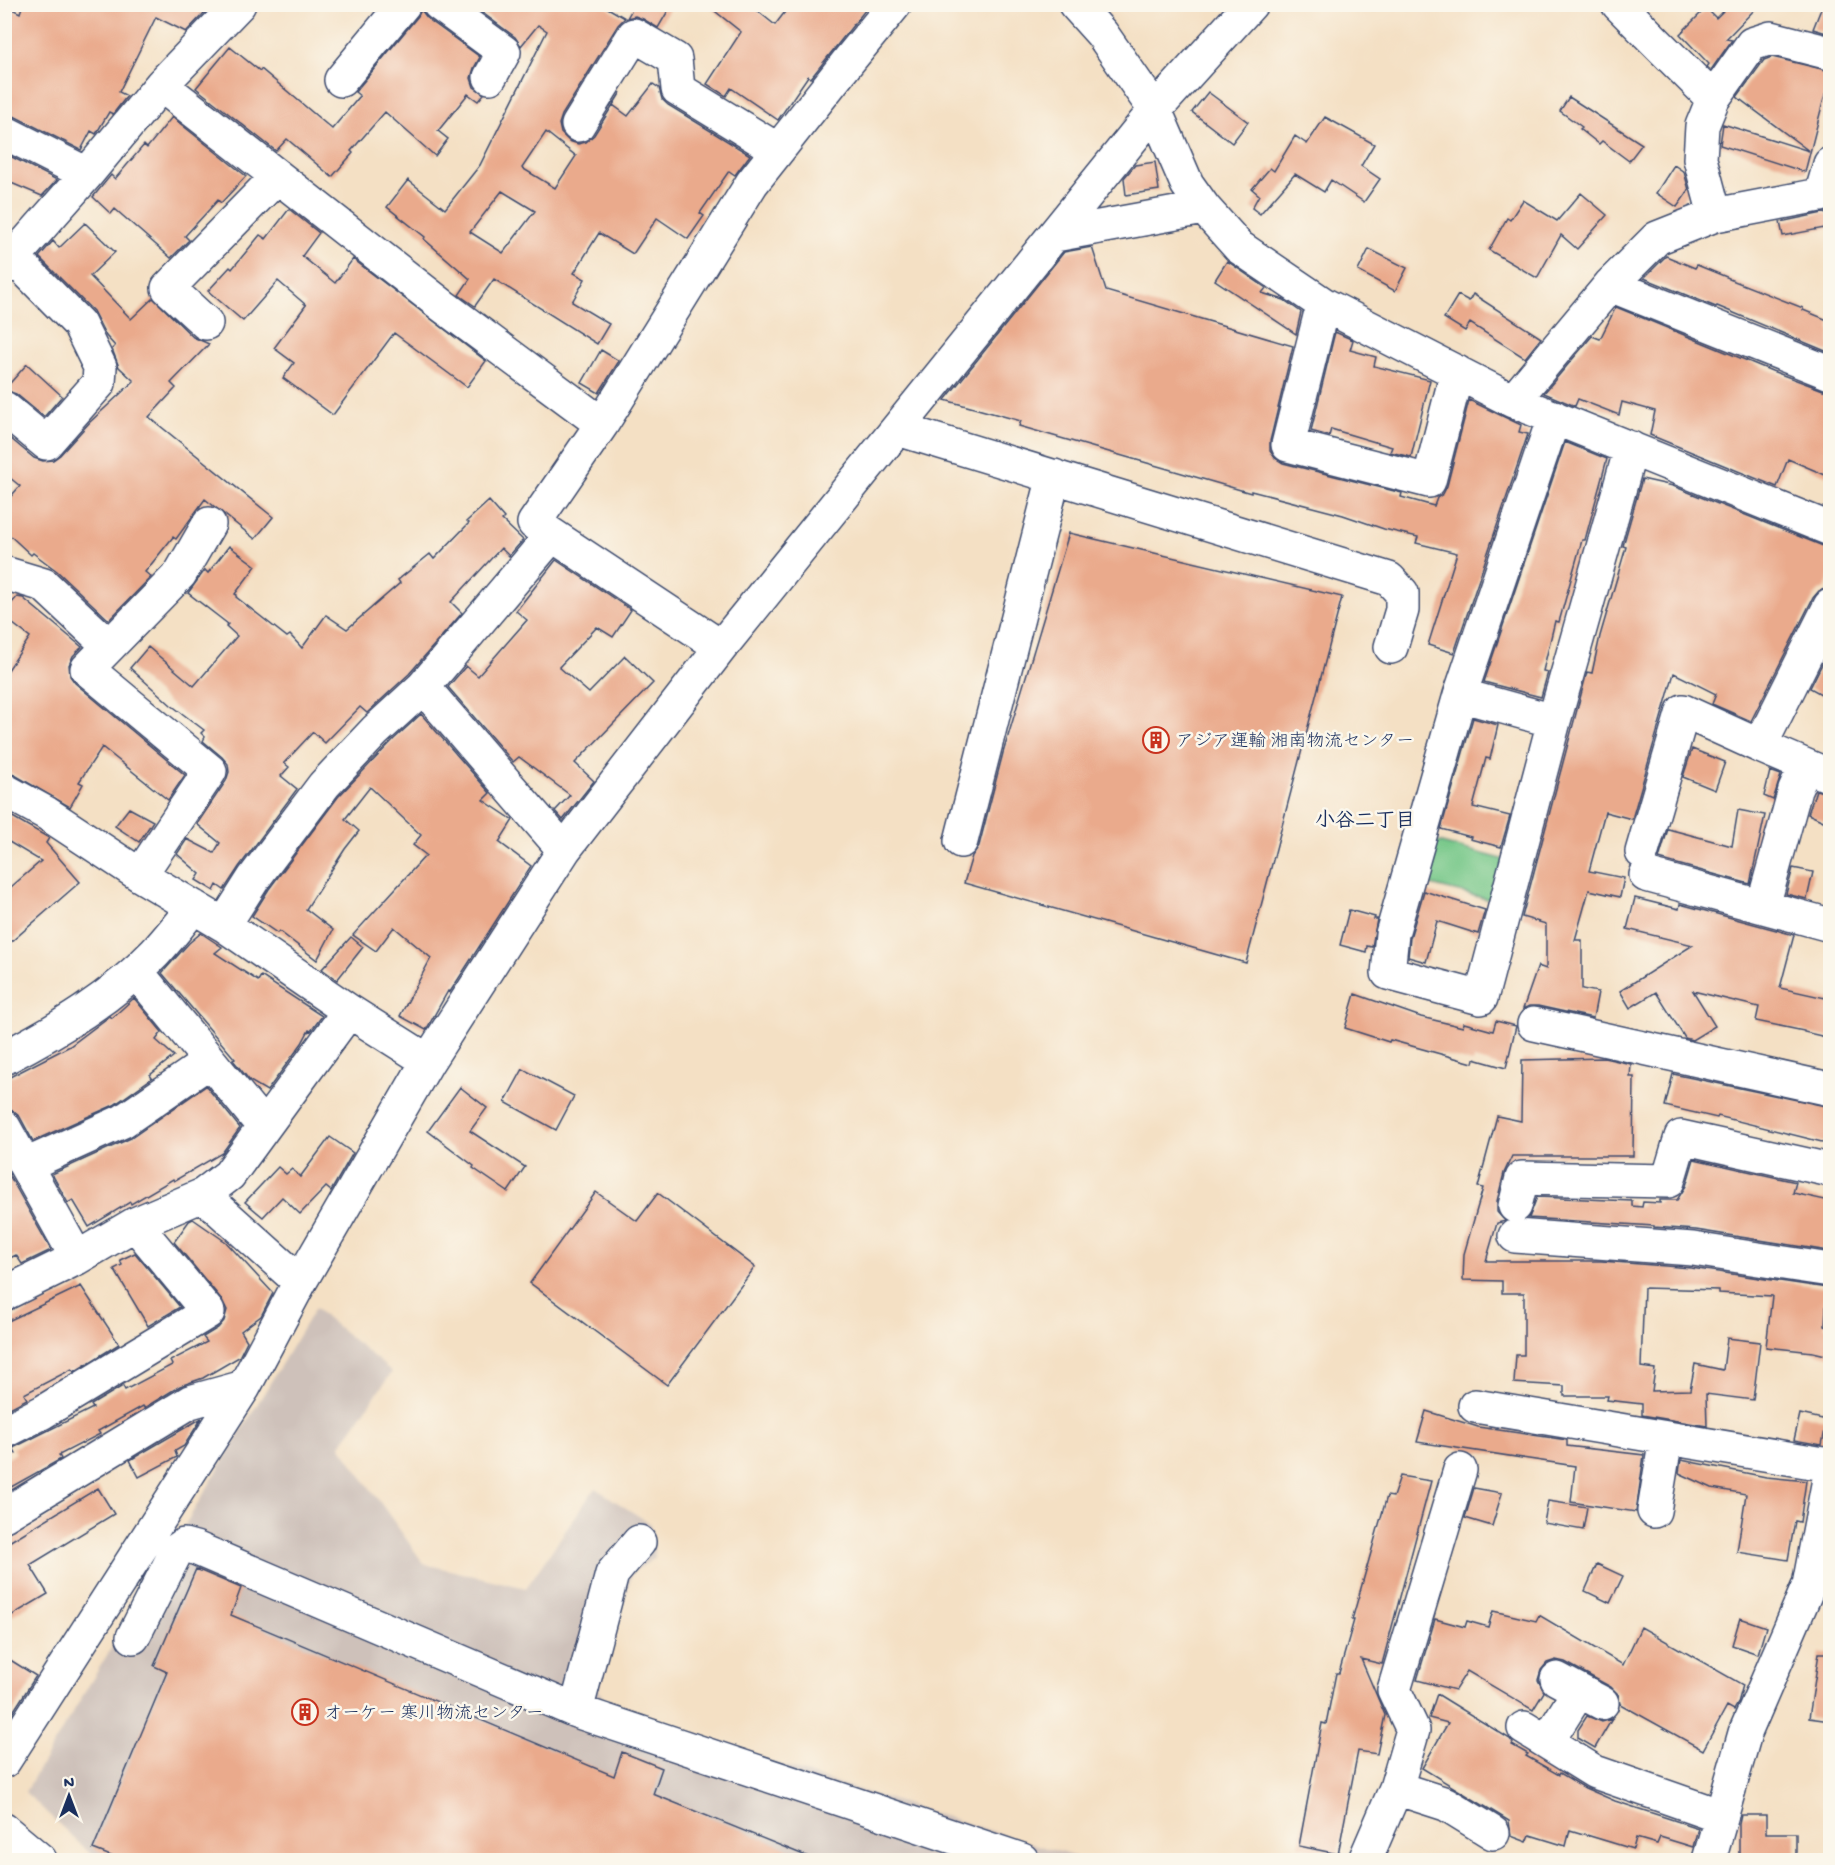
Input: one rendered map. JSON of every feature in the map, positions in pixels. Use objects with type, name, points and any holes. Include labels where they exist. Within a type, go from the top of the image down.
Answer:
[{"type":"street","points":[[4,408],[46,443],[99,383],[100,367],[79,324],[9,263],[161,85],[239,4]]},
{"type":"street","points":[[341,80],[404,4]]},
{"type":"street","points":[[440,4],[504,52],[490,76]]},
{"type":"street","points":[[721,647],[534,523],[602,424],[752,183],[895,4]]},
{"type":"street","points":[[1075,4],[1102,34],[1155,110],[1187,184],[1204,208],[1239,247],[1323,304],[1513,401],[1830,530]]},
{"type":"street","points":[[4,1761],[244,1387],[300,1282],[428,1061],[564,850],[721,647],[1155,110],[1251,4]]},
{"type":"street","points":[[1618,4],[1713,99]]},
{"type":"street","points":[[578,125],[634,35],[675,59],[678,89],[778,150]]},
{"type":"street","points":[[1715,215],[1700,159],[1702,126],[1713,99],[1752,44],[1771,38],[1830,53]]},
{"type":"street","points":[[161,85],[443,306],[602,424]]},
{"type":"street","points":[[4,132],[87,174]]},
{"type":"street","points":[[1513,401],[1610,285],[1657,238],[1715,215],[1826,194],[1830,164]]},
{"type":"street","points":[[206,323],[168,288],[277,177]]},
{"type":"street","points":[[1055,235],[1204,208]]},
{"type":"street","points":[[1610,285],[1830,373]]},
{"type":"street","points":[[1323,304],[1288,446],[1429,482],[1457,372]]},
{"type":"street","points":[[1554,417],[1460,695],[1392,934],[1388,973],[1481,998],[1554,721],[1631,448]]},
{"type":"street","points":[[898,429],[1389,579],[1402,593],[1402,610],[1391,647]]},
{"type":"street","points":[[962,841],[1054,476]]},
{"type":"street","points":[[140,875],[210,771],[87,669],[180,574],[209,524]]},
{"type":"street","points":[[224,925],[254,878],[324,785],[375,730],[423,687],[552,535]]},
{"type":"street","points":[[4,573],[44,585],[109,646]]},
{"type":"street","points":[[1760,746],[1830,606]]},
{"type":"street","points":[[423,687],[564,850]]},
{"type":"street","points":[[1460,695],[1554,721]]},
{"type":"street","points":[[1762,906],[1795,790],[1818,771],[1683,711],[1644,863],[1762,906],[1830,925]]},
{"type":"street","points":[[4,790],[46,813],[140,875],[224,925],[349,1011],[428,1061]]},
{"type":"street","points":[[4,1058],[36,1042],[105,997],[155,953],[194,907]]},
{"type":"street","points":[[136,970],[264,1127]]},
{"type":"street","points":[[4,1294],[77,1258],[135,1224],[202,1194],[229,1175],[349,1011]]},
{"type":"street","points":[[1534,1024],[1830,1089]]},
{"type":"street","points":[[26,1165],[123,1121],[210,1060]]},
{"type":"street","points":[[4,1127],[77,1258]]},
{"type":"street","points":[[1830,1170],[1681,1137],[1668,1181],[1521,1193],[1693,1249],[1830,1270]]},
{"type":"street","points":[[202,1194],[300,1282]]},
{"type":"street","points":[[4,1432],[43,1412],[208,1312],[135,1224]]},
{"type":"street","points":[[4,1515],[189,1402],[244,1387]]},
{"type":"street","points":[[1475,1406],[1830,1465]]},
{"type":"street","points":[[1654,1511],[1666,1438]]},
{"type":"street","points":[[1365,1860],[1396,1788],[1413,1730],[1394,1690],[1460,1470]]},
{"type":"street","points":[[1709,1860],[1745,1733],[1809,1585],[1824,1542],[1830,1474]]},
{"type":"street","points":[[576,1711],[612,1574],[639,1542]]},
{"type":"street","points":[[133,1637],[177,1550],[184,1545],[576,1711],[1022,1860]]},
{"type":"street","points":[[1579,1691],[1535,1735],[1596,1772],[1721,1816]]},
{"type":"street","points":[[1396,1788],[1446,1804],[1493,1833]]},
{"type":"street","points":[[4,1830],[40,1860]]},
{"type":"shaded area","points":[[315,1308],[392,1372],[340,1446],[424,1564],[526,1588],[595,1488],[651,1524],[655,1558],[633,1572],[601,1675],[599,1691],[609,1707],[801,1772],[1086,1860],[97,1860],[25,1792]]},
{"type":"green space","points":[[1430,840],[1506,860],[1495,901],[1419,882]]},
{"type":"building","points":[[23,4],[192,4],[206,11],[186,32],[156,17],[119,92],[127,96],[113,114],[109,112],[96,134],[91,131],[81,150],[12,115],[4,114],[4,5],[20,13]]},
{"type":"building","points":[[485,4],[601,4],[625,18],[618,25],[562,115],[559,124],[561,133],[569,141],[578,144],[586,142],[594,135],[621,92],[613,105],[628,116],[653,84],[659,88],[662,99],[668,105],[750,155],[735,175],[729,171],[700,213],[704,216],[688,239],[657,218],[633,254],[599,233],[574,273],[585,279],[572,302],[609,324],[597,344],[494,279],[475,306],[459,295],[470,279],[424,239],[425,237],[387,207],[408,180],[445,209],[480,165],[547,31],[538,25],[521,46],[515,37],[480,11]],"holes":[[[546,132],[576,156],[555,188],[522,168]],[[502,191],[535,211],[503,253],[470,232]]]},
{"type":"building","points":[[635,4],[672,4],[658,28],[635,16],[627,18]]},
{"type":"building","points":[[706,4],[749,4],[775,25],[791,4],[870,4],[811,78],[808,76],[778,120],[731,88],[726,96],[707,84],[741,32]]},
{"type":"building","points":[[1730,4],[1760,4],[1726,39],[1732,40],[1711,70],[1707,67],[1709,64],[1680,34],[1706,8],[1716,18]]},
{"type":"building","points":[[1823,4],[1830,4],[1830,34],[1813,29]]},
{"type":"building","points":[[421,10],[428,19],[480,57],[471,78],[474,87],[484,94],[478,101],[468,94],[438,131],[448,139],[435,156],[385,112],[332,177],[287,139],[276,151],[196,88],[230,47],[260,71],[261,69],[332,129],[360,96],[355,92]]},
{"type":"building","points":[[1772,57],[1830,71],[1830,95],[1825,94],[1805,172],[1720,145],[1723,124],[1809,151],[1737,97],[1764,60]]},
{"type":"building","points":[[1208,92],[1248,122],[1232,143],[1192,112]]},
{"type":"building","points":[[1569,97],[1642,144],[1629,161],[1602,141],[1599,144],[1580,129],[1582,127],[1560,111]]},
{"type":"building","points":[[172,117],[246,176],[221,203],[218,200],[185,236],[189,240],[171,258],[115,209],[111,214],[93,197],[111,175],[115,179],[144,145],[147,148]]},
{"type":"building","points":[[1325,117],[1374,144],[1361,166],[1380,179],[1364,202],[1331,180],[1324,192],[1295,174],[1260,214],[1252,208],[1259,195],[1252,189],[1270,168],[1274,171],[1295,136],[1307,144]]},
{"type":"building","points":[[4,153],[57,180],[42,196],[4,180]]},
{"type":"building","points":[[1155,162],[1159,190],[1126,195],[1124,178],[1135,165]]},
{"type":"building","points":[[1674,165],[1684,172],[1689,190],[1677,207],[1656,193]]},
{"type":"building","points":[[1581,193],[1607,215],[1577,249],[1561,235],[1537,278],[1489,250],[1507,218],[1510,220],[1523,200],[1557,221]]},
{"type":"building","points":[[289,209],[319,233],[302,256],[335,283],[353,259],[486,361],[467,387],[394,333],[333,415],[283,378],[294,363],[274,348],[306,305],[278,281],[243,321],[208,291],[230,267],[232,269],[260,235],[266,239]]},
{"type":"building","points":[[1823,213],[1830,215],[1830,227],[1783,236],[1780,222]]},
{"type":"building","points":[[85,223],[115,252],[90,276],[131,319],[153,298],[193,337],[209,344],[171,383],[176,388],[149,417],[273,517],[255,539],[205,499],[176,539],[173,537],[145,572],[151,577],[109,620],[57,571],[33,553],[31,555],[4,530],[4,504],[20,486],[4,473],[4,433],[34,458],[43,461],[53,460],[134,381],[119,367],[112,349],[115,346],[106,336],[93,311],[39,257],[53,241],[59,248]]},
{"type":"building","points":[[1092,247],[1106,291],[1293,346],[1270,441],[1270,451],[1283,463],[1402,493],[1401,497],[1434,506],[1437,498],[1443,494],[1447,486],[1469,400],[1521,425],[1519,432],[1528,434],[1454,653],[1428,645],[1457,553],[1416,543],[1418,537],[1384,529],[1343,515],[1251,491],[1251,493],[1019,426],[1021,421],[945,400],[1064,252]]},
{"type":"building","points":[[1369,249],[1407,268],[1395,291],[1358,271]]},
{"type":"building","points":[[1666,256],[1695,268],[1697,265],[1830,321],[1828,352],[1644,278]]},
{"type":"building","points":[[1227,261],[1266,288],[1262,293],[1284,300],[1301,312],[1296,334],[1215,280]]},
{"type":"building","points":[[1473,294],[1541,338],[1525,358],[1470,323],[1465,331],[1444,318],[1458,295],[1469,301]]},
{"type":"building","points":[[1616,307],[1772,371],[1830,391],[1830,477],[1788,459],[1777,487],[1650,435],[1655,411],[1622,402],[1619,415],[1578,399],[1575,406],[1544,393],[1592,336],[1600,339]]},
{"type":"building","points":[[1335,332],[1353,340],[1350,350],[1376,357],[1374,366],[1430,380],[1411,457],[1390,452],[1392,447],[1331,429],[1329,436],[1311,431]]},
{"type":"building","points":[[601,350],[619,361],[599,393],[582,383]]},
{"type":"building","points":[[27,364],[62,396],[44,417],[16,394],[4,390]]},
{"type":"building","points":[[1565,442],[1607,459],[1559,622],[1555,621],[1543,671],[1548,672],[1541,697],[1484,682]]},
{"type":"building","points":[[1642,479],[1673,486],[1830,547],[1830,576],[1825,589],[1819,591],[1813,598],[1751,721],[1712,704],[1716,694],[1674,673],[1632,819],[1605,812],[1589,871],[1624,878],[1620,897],[1589,890],[1575,940],[1582,940],[1582,989],[1598,992],[1593,1018],[1538,1006],[1523,1009],[1538,966],[1546,969],[1546,924],[1522,917],[1587,672],[1592,673]]},
{"type":"building","points":[[489,501],[504,518],[502,520],[523,540],[509,556],[501,548],[451,602],[462,613],[409,674],[367,713],[360,707],[325,743],[313,732],[284,763],[289,767],[281,776],[297,789],[224,890],[217,885],[214,891],[196,880],[200,874],[177,854],[187,839],[214,853],[220,843],[197,824],[226,781],[229,772],[228,764],[203,741],[205,737],[201,733],[204,730],[171,705],[130,668],[148,647],[194,686],[237,636],[226,626],[228,624],[188,593],[205,570],[208,573],[229,546],[256,566],[235,594],[236,597],[287,637],[290,635],[302,648],[326,615],[347,629],[400,583],[398,580],[430,554],[434,559],[469,523],[467,521]]},
{"type":"building","name":"アジア運輸 湘南物流センター","points":[[1069,533],[1342,597],[1246,963],[964,883],[972,856],[979,846],[1003,753]]},
{"type":"building","points":[[556,560],[631,610],[613,637],[597,627],[559,667],[589,693],[625,656],[653,683],[575,763],[594,781],[563,820],[555,811],[570,795],[519,757],[513,762],[448,687],[466,666],[478,676],[527,620],[516,611]]},
{"type":"building","points":[[17,597],[23,598],[82,647],[73,656],[69,665],[70,676],[75,683],[185,775],[168,800],[102,747],[79,782],[83,784],[70,807],[4,771],[4,676],[30,637],[4,617],[4,612]]},
{"type":"building","points":[[1825,658],[1830,661],[1830,699],[1810,688]]},
{"type":"building","points":[[421,714],[490,793],[483,800],[513,820],[499,842],[531,866],[450,992],[448,991],[426,1030],[400,1016],[431,958],[394,927],[376,951],[353,935],[426,855],[413,845],[421,835],[370,787],[345,819],[359,831],[306,909],[333,930],[317,960],[279,931],[277,933],[252,916],[269,889],[338,797]]},
{"type":"building","points":[[1473,718],[1498,725],[1490,759],[1486,758],[1473,807],[1510,816],[1501,847],[1441,829]]},
{"type":"building","points":[[1692,749],[1725,762],[1715,790],[1683,777]]},
{"type":"building","points":[[1770,771],[1781,775],[1773,800],[1764,796]]},
{"type":"building","points":[[1816,790],[1830,794],[1830,824],[1808,814]]},
{"type":"building","points":[[129,808],[153,821],[139,842],[115,826]]},
{"type":"building","points":[[1738,810],[1765,815],[1750,884],[1659,859],[1668,829],[1732,846]]},
{"type":"building","points":[[4,812],[49,838],[46,843],[80,882],[4,948],[4,893],[41,861],[4,839]]},
{"type":"building","points":[[1793,868],[1813,872],[1807,899],[1786,894]]},
{"type":"building","points":[[1424,891],[1485,910],[1478,934],[1437,921],[1426,962],[1408,957],[1410,938]]},
{"type":"building","points":[[1635,898],[1679,909],[1680,904],[1794,935],[1780,988],[1830,999],[1830,1038],[1756,1021],[1759,1007],[1693,991],[1715,1026],[1692,1040],[1685,1038],[1656,992],[1630,1008],[1620,991],[1693,945],[1627,929]]},
{"type":"building","points":[[1349,910],[1377,919],[1372,947],[1367,946],[1366,952],[1340,945]]},
{"type":"building","points":[[201,933],[222,947],[215,953],[258,981],[261,976],[322,1016],[311,1031],[309,1030],[267,1091],[250,1081],[233,1060],[235,1059],[162,973]]},
{"type":"building","points":[[351,937],[363,947],[337,980],[322,969]]},
{"type":"building","points":[[1355,994],[1421,1017],[1463,1027],[1464,1023],[1493,1031],[1496,1021],[1516,1026],[1506,1068],[1474,1059],[1473,1063],[1390,1040],[1389,1042],[1345,1028]]},
{"type":"building","points":[[134,998],[162,1032],[156,1040],[174,1056],[150,1075],[152,1078],[114,1105],[33,1141],[20,1117],[4,1108],[4,1080],[70,1046],[110,1016],[112,1018]]},
{"type":"building","points":[[1604,1058],[1631,1064],[1630,1077],[1634,1077],[1633,1156],[1512,1156],[1504,1173],[1497,1201],[1497,1212],[1505,1221],[1497,1223],[1486,1261],[1601,1261],[1691,1268],[1827,1288],[1825,1326],[1830,1328],[1830,1356],[1766,1347],[1772,1296],[1719,1293],[1719,1290],[1644,1288],[1641,1367],[1655,1369],[1652,1391],[1690,1390],[1695,1364],[1723,1370],[1727,1338],[1760,1342],[1753,1400],[1706,1394],[1707,1426],[1642,1415],[1642,1404],[1607,1400],[1608,1396],[1564,1396],[1564,1386],[1514,1383],[1516,1355],[1524,1355],[1524,1293],[1502,1293],[1502,1281],[1463,1280],[1464,1254],[1483,1188],[1478,1187],[1497,1116],[1521,1121],[1522,1060]]},
{"type":"building","points":[[523,1069],[574,1096],[556,1130],[505,1102]]},
{"type":"building","points":[[1673,1074],[1830,1107],[1830,1144],[1718,1116],[1717,1118],[1665,1106]]},
{"type":"building","points":[[206,1086],[240,1128],[222,1153],[131,1204],[130,1202],[89,1227],[73,1200],[68,1203],[52,1174],[131,1138]]},
{"type":"building","points":[[460,1087],[487,1108],[470,1131],[525,1167],[508,1192],[473,1168],[474,1166],[428,1131]]},
{"type":"building","points":[[330,1137],[353,1153],[331,1191],[326,1187],[300,1214],[282,1197],[263,1217],[245,1202],[278,1167],[286,1174],[292,1169],[300,1177]]},
{"type":"building","points":[[1694,1159],[1796,1182],[1793,1193],[1830,1201],[1829,1251],[1696,1230],[1529,1218],[1537,1197],[1632,1201],[1632,1206],[1642,1207],[1643,1202],[1660,1203],[1660,1200],[1677,1200],[1686,1186]]},
{"type":"building","points":[[4,1166],[51,1250],[22,1264],[16,1255],[4,1261]]},
{"type":"building","points":[[596,1192],[637,1221],[658,1193],[755,1267],[667,1385],[530,1283]]},
{"type":"building","points":[[193,1219],[226,1242],[273,1293],[261,1316],[241,1331],[247,1341],[239,1357],[203,1378],[180,1386],[144,1408],[143,1406],[98,1431],[100,1434],[59,1455],[61,1459],[4,1491],[4,1461],[16,1453],[13,1448],[93,1408],[91,1405],[121,1387],[123,1386],[125,1390],[172,1365],[170,1361],[207,1342],[203,1337],[218,1328],[224,1321],[227,1310],[222,1300],[174,1242],[189,1221]]},
{"type":"building","points":[[135,1253],[180,1307],[148,1326],[114,1269],[122,1265],[120,1260]]},
{"type":"building","points":[[81,1286],[119,1344],[74,1372],[72,1369],[24,1394],[27,1399],[4,1411],[4,1323]]},
{"type":"building","points":[[1426,1411],[1478,1427],[1567,1440],[1567,1446],[1644,1455],[1636,1512],[1571,1502],[1575,1466],[1417,1442]]},
{"type":"building","points":[[1800,1414],[1827,1420],[1822,1445],[1794,1440]]},
{"type":"building","points":[[202,1418],[184,1446],[175,1451],[177,1457],[139,1477],[130,1460]]},
{"type":"building","points":[[1681,1460],[1766,1477],[1806,1481],[1800,1522],[1795,1521],[1788,1560],[1737,1552],[1746,1494],[1712,1488],[1679,1473]]},
{"type":"building","points":[[1400,1476],[1431,1481],[1382,1664],[1361,1659],[1385,1715],[1377,1754],[1358,1751],[1338,1854],[1299,1846],[1322,1723],[1326,1724],[1336,1673],[1339,1673],[1387,1496],[1393,1497]]},
{"type":"building","points":[[98,1488],[114,1514],[30,1565],[48,1594],[4,1620],[4,1545]]},
{"type":"building","points":[[1474,1488],[1502,1493],[1492,1526],[1465,1518]]},
{"type":"building","points":[[1548,1501],[1587,1507],[1583,1530],[1544,1523]]},
{"type":"building","points":[[1597,1564],[1623,1576],[1610,1603],[1585,1591]]},
{"type":"building","name":"オーケー 寒川物流センター","points":[[196,1569],[241,1588],[231,1615],[614,1776],[622,1752],[662,1768],[653,1794],[816,1860],[121,1860],[93,1849],[167,1672],[154,1666]]},
{"type":"building","points":[[1493,1611],[1536,1621],[1539,1615],[1623,1665],[1641,1627],[1743,1685],[1738,1703],[1734,1710],[1727,1706],[1703,1750],[1620,1704],[1618,1694],[1611,1687],[1565,1662],[1556,1660],[1547,1663],[1541,1670],[1538,1680],[1544,1692],[1533,1710],[1467,1671],[1455,1690],[1417,1680],[1435,1619],[1465,1627],[1467,1621],[1488,1627]]},
{"type":"building","points":[[1740,1618],[1766,1627],[1758,1654],[1732,1645]]},
{"type":"building","points":[[1819,1653],[1830,1653],[1830,1721],[1809,1718]]},
{"type":"building","points":[[4,1656],[36,1676],[4,1726]]},
{"type":"building","points":[[1437,1694],[1510,1739],[1512,1745],[1528,1754],[1526,1756],[1559,1775],[1560,1773],[1585,1788],[1615,1801],[1698,1828],[1693,1847],[1660,1837],[1657,1844],[1636,1838],[1633,1849],[1570,1830],[1566,1846],[1530,1835],[1527,1842],[1511,1836],[1509,1821],[1422,1768],[1448,1723],[1429,1718]]},
{"type":"building","points":[[1587,1716],[1602,1722],[1612,1719],[1595,1748],[1578,1738],[1578,1730]]},
{"type":"building","points":[[1741,1815],[1766,1815],[1766,1833],[1796,1833],[1796,1860],[1739,1860]]},
{"type":"place","name":"アジア運輸 湘南物流センター","points":[[1156,740]]},
{"type":"place","name":"オーケー 寒川物流センター","points":[[305,1712]]},
{"type":"district","name":"小谷二丁目","points":[[1365,819]]}]
